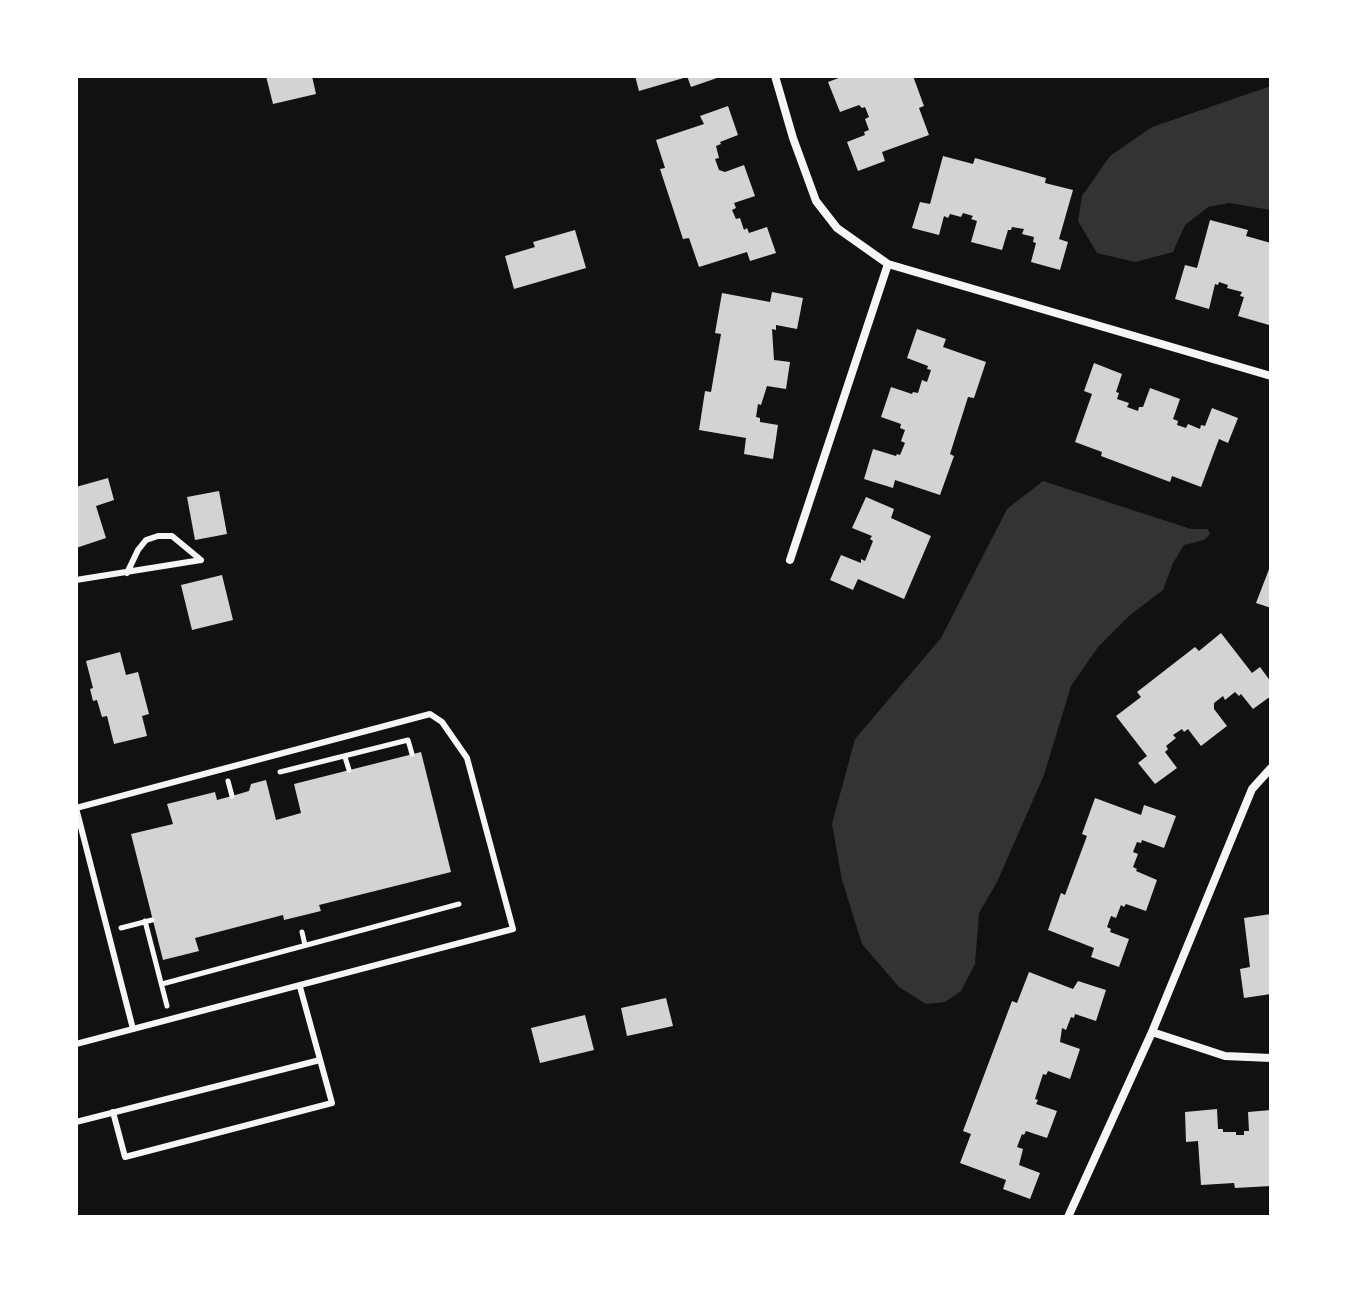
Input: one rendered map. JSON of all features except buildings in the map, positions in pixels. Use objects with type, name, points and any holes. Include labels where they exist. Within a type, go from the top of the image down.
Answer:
[{"type":"street","points":[[775,76],[816,201],[837,228],[888,264],[1271,376]]},
{"type":"street","points":[[790,560],[888,264]]},
{"type":"street","points":[[1068,1217],[1152,1032],[1252,789],[1271,768]]},
{"type":"street","points":[[1152,1032],[1225,1056],[1271,1058]]},
{"type":"lane","points":[[76,580],[127,573],[201,560],[172,536],[158,536],[146,540],[127,573]]},
{"type":"lane","points":[[76,1044],[300,987],[513,929],[467,758],[442,722],[430,714],[76,807],[133,1029]]},
{"type":"lane","points":[[113,1112],[125,1157],[332,1103],[300,987]]},
{"type":"lane","points":[[76,1122],[320,1060]]},
{"type":"path","points":[[266,773],[293,771],[408,740],[412,754]]},
{"type":"path","points":[[345,757],[349,770]]},
{"type":"path","points":[[228,783],[244,779]]},
{"type":"path","points":[[162,984],[459,904]]},
{"type":"path","points":[[108,931],[149,920],[171,1020]]},
{"type":"path","points":[[302,932],[305,945]]},
{"type":"shaded area","points":[[1271,86],[1271,210],[1229,203],[1208,207],[1185,225],[1173,252],[1135,262],[1097,253],[1078,221],[1082,196],[1110,156],[1152,127]]},
{"type":"shaded area","points":[[1043,481],[1191,529],[1208,529],[1210,534],[1204,540],[1184,545],[1163,590],[1130,615],[1098,647],[1071,686],[1044,775],[997,882],[979,913],[975,964],[961,991],[945,1002],[926,1004],[899,987],[862,944],[842,880],[832,824],[855,739],[941,638],[1007,509]]}]
